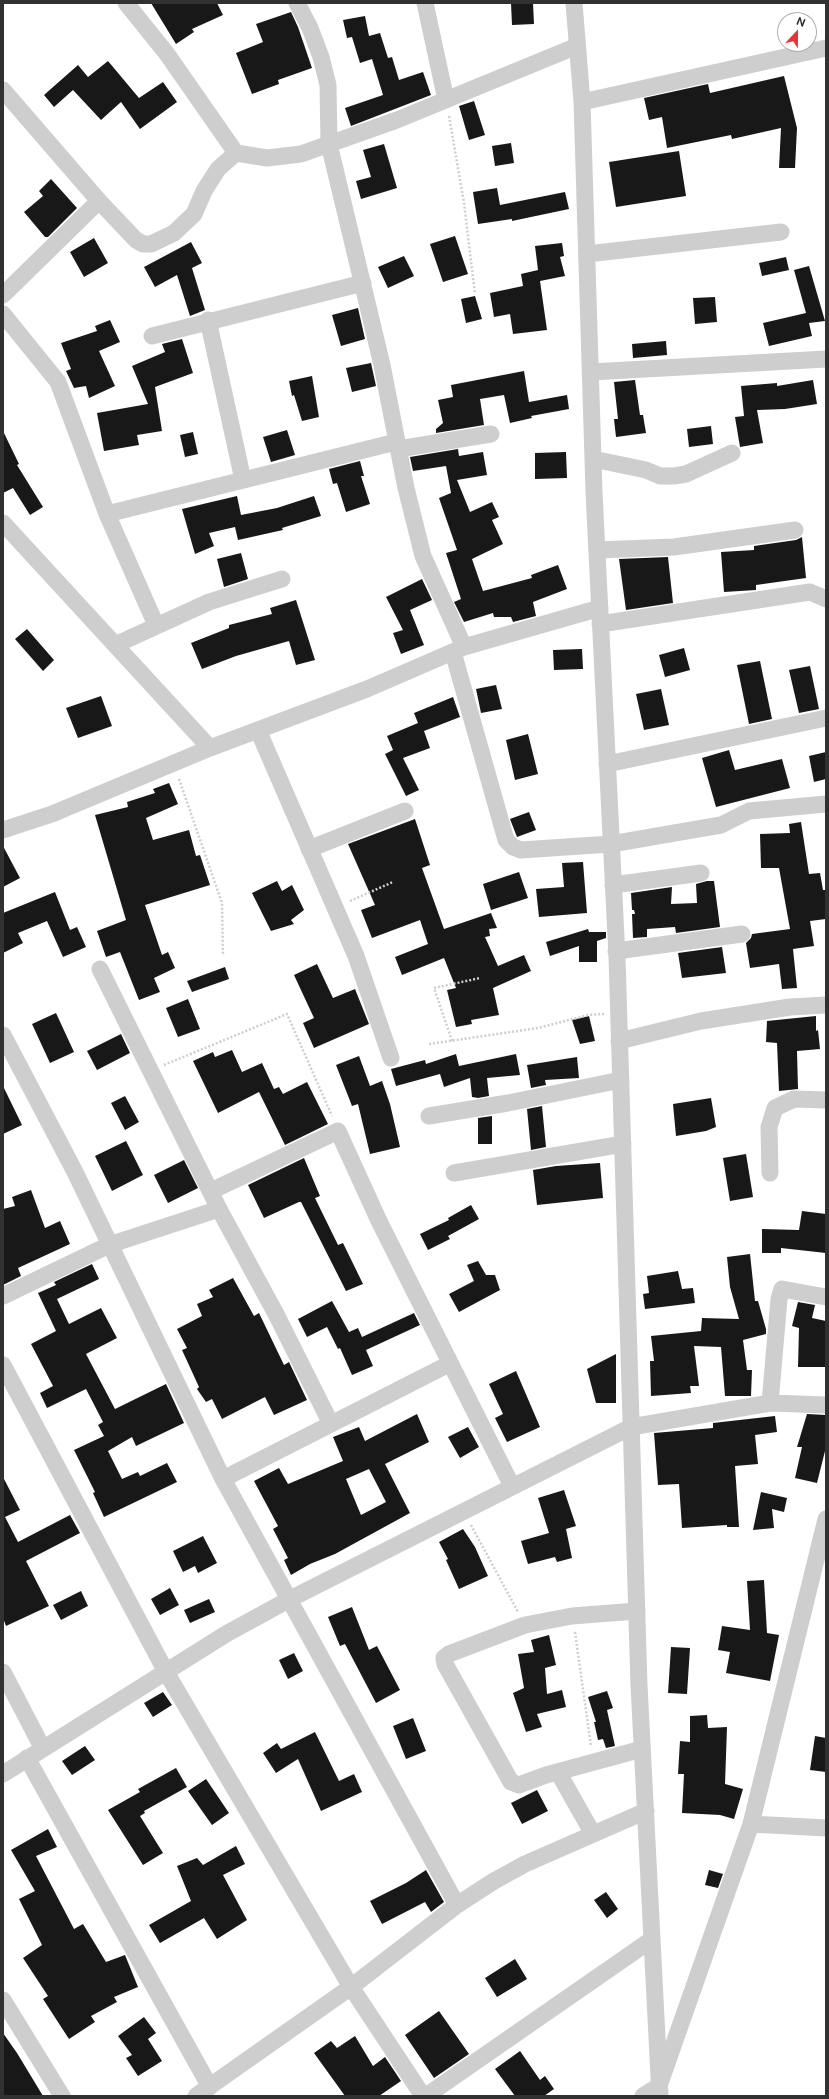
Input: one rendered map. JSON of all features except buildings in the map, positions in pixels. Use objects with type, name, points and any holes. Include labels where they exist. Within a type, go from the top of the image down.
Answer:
[{"type":"street","points":[[126,3],[168,54],[236,153],[267,158],[301,154],[329,144],[446,100],[577,46]]},
{"type":"street","points":[[297,3],[310,28],[328,85],[329,144],[382,365],[406,488],[423,556],[459,650],[506,840],[513,847],[521,850],[611,844],[721,825],[749,811],[826,804]]},
{"type":"street","points":[[425,3],[446,100]]},
{"type":"street","points":[[574,3],[582,102],[593,459],[616,951],[642,1749],[660,2091]]},
{"type":"street","points":[[582,102],[826,48]]},
{"type":"street","points":[[3,90],[99,201],[136,240],[143,244],[151,244],[174,233],[194,214],[204,191],[218,169],[236,153]]},
{"type":"street","points":[[3,295],[99,201]]},
{"type":"street","points":[[587,254],[781,232]]},
{"type":"street","points":[[152,336],[208,320],[362,282]]},
{"type":"street","points":[[3,314],[58,382],[107,514],[156,625]]},
{"type":"street","points":[[208,320],[242,480]]},
{"type":"street","points":[[591,372],[826,358]]},
{"type":"street","points":[[107,514],[242,480],[397,446],[492,434]]},
{"type":"street","points":[[593,459],[646,470],[660,476],[674,476],[686,474],[732,453]]},
{"type":"street","points":[[3,523],[210,748]]},
{"type":"street","points":[[597,550],[674,547],[795,530]]},
{"type":"street","points":[[115,645],[209,602],[282,579]]},
{"type":"street","points":[[3,830],[52,814],[210,748],[367,689],[459,650],[600,616],[810,592],[826,599]]},
{"type":"street","points":[[607,764],[826,718]]},
{"type":"street","points":[[258,730],[356,956],[391,1058]]},
{"type":"street","points":[[309,849],[405,811]]},
{"type":"street","points":[[613,885],[700,873]]},
{"type":"street","points":[[616,951],[742,934]]},
{"type":"street","points":[[100,969],[219,1209],[276,1314],[331,1424]]},
{"type":"street","points":[[619,1041],[702,1021],[790,1007],[826,1005]]},
{"type":"street","points":[[3,1035],[75,1172],[223,1479],[457,1905]]},
{"type":"street","points":[[428,1116],[508,1103],[620,1080]]},
{"type":"street","points":[[770,1173],[769,1127],[776,1108],[794,1099],[826,1100]]},
{"type":"street","points":[[211,1191],[338,1131],[379,1222],[449,1364],[512,1486]]},
{"type":"street","points":[[454,1172],[622,1144]]},
{"type":"street","points":[[3,1296],[109,1245],[219,1209]]},
{"type":"street","points":[[770,1403],[779,1299],[782,1289],[826,1297]]},
{"type":"street","points":[[223,1479],[449,1364]]},
{"type":"street","points":[[3,1365],[166,1672],[351,1987],[423,2096]]},
{"type":"street","points":[[3,1774],[226,1634],[290,1599],[631,1427],[770,1403],[826,1405]]},
{"type":"street","points":[[660,2091],[751,1824],[818,1582],[826,1519]]},
{"type":"street","points":[[637,1611],[572,1616],[525,1624],[448,1654],[444,1658],[445,1664],[511,1782],[519,1785],[558,1772],[642,1749]]},
{"type":"street","points":[[3,1672],[43,1749]]},
{"type":"street","points":[[27,1758],[203,2091],[351,1987],[457,1905],[494,1880],[525,1864],[646,1811]]},
{"type":"street","points":[[558,1772],[593,1834]]},
{"type":"street","points":[[751,1824],[826,1828]]},
{"type":"street","points":[[426,2096],[651,1940]]},
{"type":"street","points":[[3,2000],[62,2096]]},
{"type":"street","points":[[643,2096],[660,2091]]},
{"type":"path","points":[[446,100],[464,203],[475,294]]},
{"type":"path","points":[[173,763],[222,903],[223,956]]},
{"type":"path","points":[[335,908],[394,882]]},
{"type":"path","points":[[452,1041],[434,988],[480,978]]},
{"type":"path","points":[[429,1044],[538,1028],[588,1015],[618,1012]]},
{"type":"path","points":[[151,1071],[287,1014],[338,1131]]},
{"type":"path","points":[[463,1511],[525,1624]]},
{"type":"path","points":[[572,1616],[593,1762]]}]
